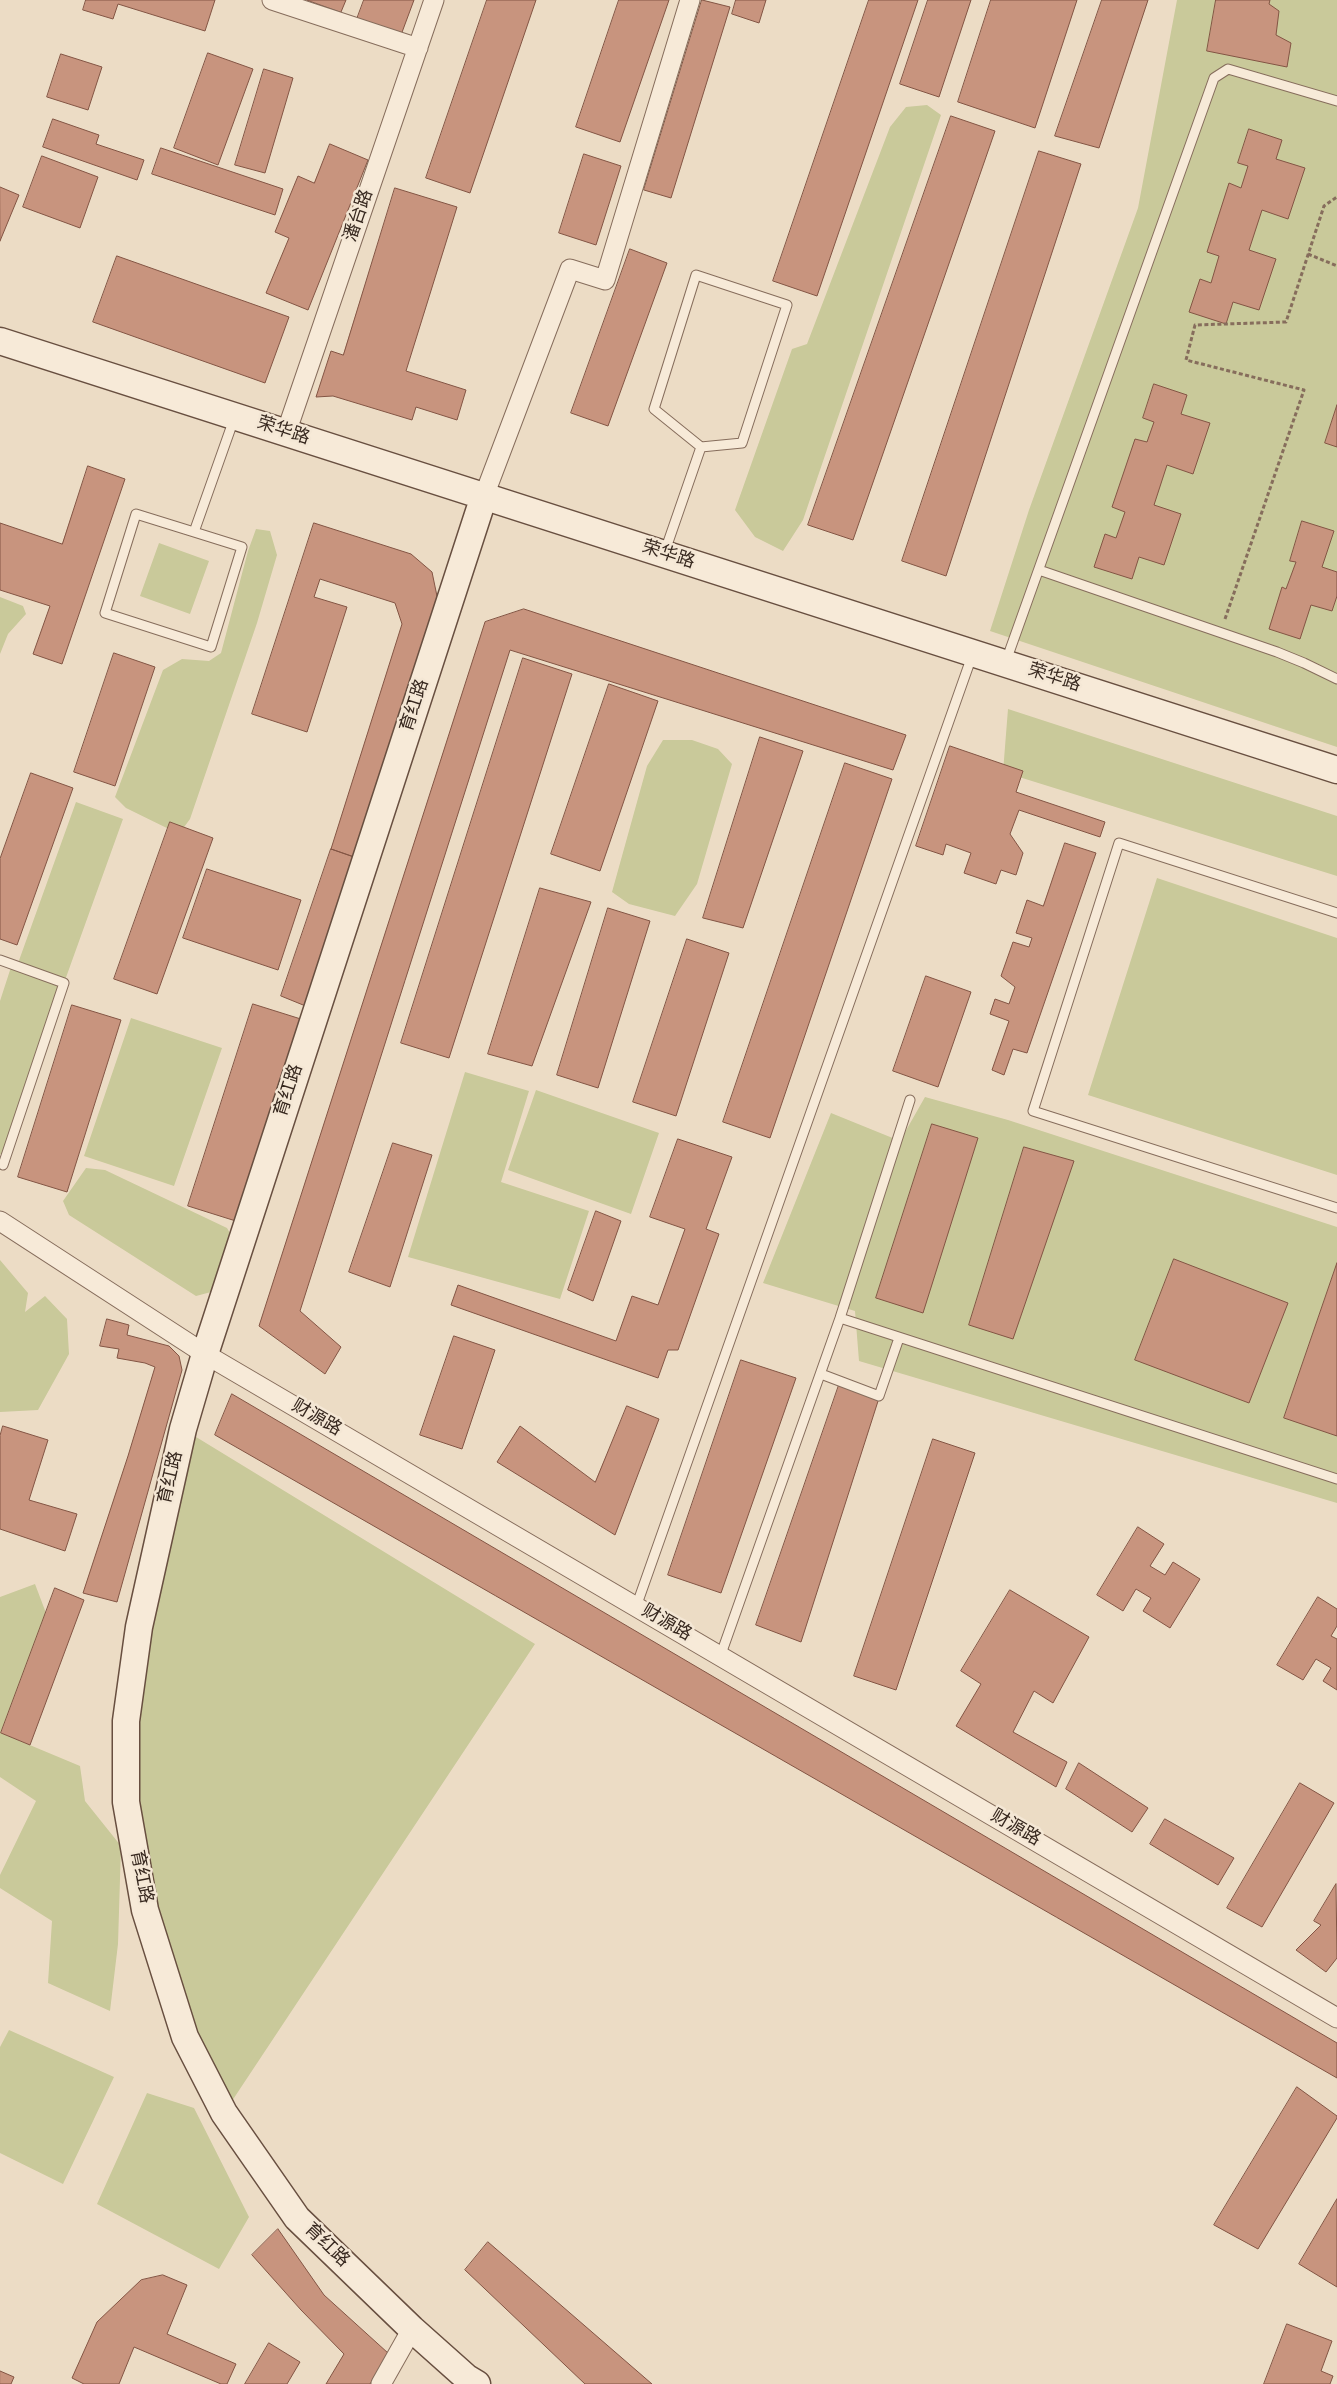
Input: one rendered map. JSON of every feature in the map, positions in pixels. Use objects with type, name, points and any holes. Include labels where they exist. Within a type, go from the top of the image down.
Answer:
[{"type":"street","points":[[272,0],[418,48]]},
{"type":"street","name":"潘台路","points":[[286,433],[434,0]]},
{"type":"street","points":[[484,496],[570,269],[605,280],[690,0]]},
{"type":"street","name":"荣华路","points":[[0,341],[1337,769]]},
{"type":"street","name":"育红路","points":[[469,2382],[297,2218],[224,2113],[185,2037],[145,1910],[126,1802],[126,1721],[141,1618],[183,1429],[205,1354],[484,496]]},
{"type":"street","name":"财源路","points":[[0,1222],[205,1354],[1337,2018]]},
{"type":"street","points":[[381,2384],[412,2329]]},
{"type":"lane","points":[[1006,664],[1214,78],[1228,69],[1337,101]]},
{"type":"lane","points":[[696,275],[787,305],[742,443],[701,447],[654,409],[696,275]]},
{"type":"lane","points":[[194,532],[235,416]]},
{"type":"lane","points":[[664,554],[701,447]]},
{"type":"lane","points":[[136,514],[194,532],[242,547],[211,646],[105,613],[136,514]]},
{"type":"lane","points":[[1039,570],[1304,662],[1337,679]]},
{"type":"lane","points":[[636,1607],[973,653]]},
{"type":"lane","points":[[1337,913],[1119,843],[1032,1111],[1337,1208]]},
{"type":"lane","points":[[0,960],[64,983],[3,1165]]},
{"type":"lane","points":[[720,1656],[821,1374],[910,1100]]},
{"type":"lane","points":[[840,1318],[1337,1479]]},
{"type":"lane","points":[[821,1374],[879,1396],[899,1338]]},
{"type":"path","points":[[1220,634],[1304,390],[1186,360],[1196,325],[1286,322],[1324,206],[1337,197]]},
{"type":"path","points":[[1308,254],[1337,266]]},
{"type":"green space","points":[[1177,0],[1337,0],[1337,747],[990,631],[1029,510],[1138,208]]},
{"type":"green space","points":[[927,105],[941,115],[803,520],[783,551],[755,537],[735,510],[792,349],[807,344],[890,127],[906,107]]},
{"type":"green space","points":[[256,529],[270,531],[277,555],[257,623],[190,819],[179,834],[126,808],[115,797],[163,670],[182,659],[209,661],[221,653],[248,551]]},
{"type":"green space","points":[[159,543],[209,561],[190,614],[140,596]]},
{"type":"green space","points":[[0,597],[23,606],[26,614],[8,634],[0,654]]},
{"type":"green space","points":[[1008,709],[1337,816],[1337,876],[1003,772]]},
{"type":"green space","points":[[663,740],[692,740],[718,749],[732,764],[697,884],[675,916],[629,904],[612,892],[647,766]]},
{"type":"green space","points":[[76,802],[123,819],[64,983],[6,1157],[0,1154],[0,1001],[12,964],[17,966]]},
{"type":"green space","points":[[1157,878],[1337,938],[1337,1175],[1088,1095]]},
{"type":"green space","points":[[131,1018],[222,1048],[174,1186],[84,1156]]},
{"type":"green space","points":[[465,1072],[529,1091],[501,1182],[589,1211],[560,1299],[408,1257]]},
{"type":"green space","points":[[536,1090],[659,1133],[631,1214],[508,1170]]},
{"type":"green space","points":[[925,1097],[1008,1120],[1337,1227],[1337,1503],[859,1361],[855,1311],[763,1283],[831,1113],[900,1141]]},
{"type":"green space","points":[[86,1168],[105,1170],[227,1228],[231,1235],[211,1292],[196,1296],[69,1215],[63,1201]]},
{"type":"green space","points":[[0,1260],[28,1293],[25,1312],[45,1296],[67,1319],[69,1354],[38,1410],[0,1412]]},
{"type":"green space","points":[[183,1429],[535,1644],[224,2113],[145,1910],[126,1721]]},
{"type":"green space","points":[[35,1584],[46,1613],[1,1733],[80,1766],[85,1801],[121,1846],[118,1944],[110,2011],[48,1983],[52,1921],[0,1888],[0,1875],[36,1801],[0,1777],[0,1597]]},
{"type":"green space","points":[[9,2030],[114,2077],[63,2184],[0,2153],[0,2047]]},
{"type":"green space","points":[[147,2093],[194,2108],[249,2217],[219,2269],[97,2204]]},
{"type":"building","points":[[86,0],[215,0],[205,31],[118,4],[113,19],[83,10]]},
{"type":"building","points":[[307,0],[346,0],[341,12]]},
{"type":"building","points":[[364,0],[414,0],[401,35],[357,19]]},
{"type":"building","points":[[487,0],[536,0],[470,193],[426,178]]},
{"type":"building","points":[[619,0],[669,0],[620,142],[576,127]]},
{"type":"building","points":[[702,0],[730,7],[671,198],[644,190]]},
{"type":"building","points":[[736,0],[766,0],[759,23],[732,14]]},
{"type":"building","points":[[869,0],[918,0],[817,296],[773,281]]},
{"type":"building","points":[[928,0],[971,0],[939,97],[900,84]]},
{"type":"building","points":[[991,0],[1077,0],[1035,128],[958,102]]},
{"type":"building","points":[[1102,0],[1148,0],[1099,148],[1055,136]]},
{"type":"building","points":[[1216,0],[1270,0],[1269,4],[1279,11],[1276,35],[1291,43],[1287,67],[1207,51]]},
{"type":"building","points":[[208,53],[253,69],[218,165],[174,148]]},
{"type":"building","points":[[61,54],[102,67],[88,110],[47,97]]},
{"type":"building","points":[[264,69],[293,78],[265,173],[235,165]]},
{"type":"building","points":[[951,116],[995,131],[853,540],[808,525]]},
{"type":"building","points":[[53,119],[99,135],[96,144],[144,160],[137,180],[43,147]]},
{"type":"building","points":[[1249,129],[1282,140],[1276,159],[1305,168],[1288,219],[1262,210],[1249,250],[1276,259],[1259,310],[1233,302],[1226,324],[1189,312],[1200,279],[1211,283],[1219,256],[1207,252],[1229,183],[1241,188],[1248,166],[1238,163]]},
{"type":"building","points":[[330,144],[368,160],[308,310],[266,293],[289,238],[275,232],[298,176],[314,183]]},
{"type":"building","points":[[161,148],[283,189],[275,215],[152,174]]},
{"type":"building","points":[[1039,151],[1081,164],[946,576],[902,561]]},
{"type":"building","points":[[584,154],[621,166],[596,245],[559,233]]},
{"type":"building","points":[[42,156],[98,177],[80,228],[23,207]]},
{"type":"building","points":[[0,187],[19,195],[0,241]]},
{"type":"building","points":[[395,188],[457,207],[406,371],[466,390],[457,420],[416,407],[412,420],[333,396],[316,397],[331,351],[343,355]]},
{"type":"building","points":[[630,249],[667,263],[608,426],[571,413]]},
{"type":"building","points":[[117,256],[289,317],[265,383],[93,322]]},
{"type":"building","points":[[1154,384],[1187,395],[1181,414],[1210,423],[1193,474],[1167,465],[1154,505],[1181,514],[1164,565],[1139,557],[1132,579],[1094,567],[1105,534],[1116,538],[1125,512],[1112,507],[1135,439],[1147,442],[1154,422],[1143,418]]},
{"type":"building","points":[[1337,405],[1337,447],[1325,443]]},
{"type":"building","points":[[88,466],[125,479],[62,664],[33,654],[50,606],[0,590],[0,523],[62,544]]},
{"type":"building","points":[[1302,521],[1334,531],[1322,567],[1337,572],[1337,596],[1332,611],[1311,605],[1300,639],[1269,629],[1282,587],[1286,589],[1296,562],[1290,561]]},
{"type":"building","points":[[314,523],[411,554],[432,572],[438,601],[357,858],[331,849],[402,624],[395,603],[320,579],[314,597],[347,607],[307,732],[252,714]]},
{"type":"building","points":[[524,609],[906,735],[893,770],[510,650],[300,1311],[341,1347],[325,1374],[259,1326],[485,622]]},
{"type":"building","points":[[114,653],[155,667],[115,786],[74,772]]},
{"type":"building","points":[[523,658],[572,674],[449,1058],[401,1043]]},
{"type":"building","points":[[609,684],[658,701],[600,871],[551,854]]},
{"type":"building","points":[[760,737],[803,751],[743,928],[703,918]]},
{"type":"building","points":[[950,746],[1023,771],[1016,792],[1105,822],[1100,837],[1019,810],[1010,834],[1023,853],[1016,875],[1001,870],[996,884],[964,873],[971,853],[946,844],[943,855],[916,846]]},
{"type":"building","points":[[845,763],[892,779],[770,1138],[723,1122]]},
{"type":"building","points":[[31,773],[73,788],[17,945],[0,939],[0,859]]},
{"type":"building","points":[[170,822],[213,838],[157,994],[114,979]]},
{"type":"building","points":[[1065,843],[1096,853],[1027,1053],[1013,1049],[1004,1075],[992,1070],[1009,1021],[990,1014],[995,999],[1009,1004],[1015,987],[1001,976],[1013,942],[1029,947],[1032,938],[1016,933],[1027,900],[1043,906]]},
{"type":"building","points":[[331,849],[357,858],[308,1007],[281,996]]},
{"type":"building","points":[[207,869],[301,900],[278,970],[183,938]]},
{"type":"building","points":[[540,888],[591,902],[532,1066],[488,1054]]},
{"type":"building","points":[[608,908],[650,921],[598,1088],[557,1075]]},
{"type":"building","points":[[687,939],[729,953],[676,1116],[633,1102]]},
{"type":"building","points":[[926,976],[971,992],[938,1087],[893,1071]]},
{"type":"building","points":[[253,1004],[304,1020],[239,1222],[188,1206]]},
{"type":"building","points":[[72,1005],[121,1020],[67,1192],[18,1177]]},
{"type":"building","points":[[932,1124],[978,1138],[923,1313],[876,1298]]},
{"type":"building","points":[[678,1139],[732,1157],[706,1229],[719,1234],[678,1350],[668,1350],[658,1378],[451,1305],[458,1285],[616,1341],[632,1296],[658,1305],[685,1229],[650,1217]]},
{"type":"building","points":[[393,1143],[432,1155],[390,1287],[349,1272]]},
{"type":"building","points":[[1024,1147],[1074,1161],[1013,1339],[969,1325]]},
{"type":"building","points":[[596,1211],[621,1221],[593,1301],[568,1290]]},
{"type":"building","points":[[1174,1259],[1288,1303],[1249,1403],[1135,1360]]},
{"type":"building","points":[[1337,1263],[1337,1436],[1284,1418]]},
{"type":"building","points":[[107,1319],[129,1325],[127,1335],[169,1346],[179,1356],[182,1370],[117,1602],[83,1593],[155,1367],[145,1363],[117,1358],[119,1349],[100,1346]]},
{"type":"building","points":[[454,1336],[495,1350],[462,1449],[420,1435]]},
{"type":"building","points":[[741,1360],[796,1378],[721,1593],[668,1575]]},
{"type":"building","points":[[839,1385],[879,1398],[801,1642],[756,1625]]},
{"type":"building","points":[[232,1394],[1337,2043],[1337,2078],[215,1435]]},
{"type":"building","points":[[627,1406],[659,1419],[615,1535],[497,1462],[520,1426],[595,1482]]},
{"type":"building","points":[[3,1426],[48,1440],[29,1500],[77,1514],[65,1551],[0,1529],[0,1436]]},
{"type":"building","points":[[933,1439],[975,1453],[896,1690],[854,1676]]},
{"type":"building","points":[[1138,1527],[1164,1544],[1150,1566],[1165,1575],[1173,1562],[1200,1579],[1170,1628],[1143,1611],[1151,1598],[1136,1589],[1123,1611],[1097,1595]]},
{"type":"building","points":[[55,1588],[84,1600],[30,1745],[1,1733]]},
{"type":"building","points":[[1010,1590],[1089,1637],[1053,1703],[1034,1691],[1013,1732],[1067,1762],[1056,1787],[956,1726],[981,1684],[961,1671]]},
{"type":"building","points":[[1318,1597],[1337,1609],[1337,1626],[1331,1636],[1337,1639],[1337,1690],[1323,1681],[1331,1668],[1316,1659],[1303,1680],[1277,1665]]},
{"type":"building","points":[[1079,1763],[1148,1808],[1132,1832],[1066,1789]]},
{"type":"building","points":[[1300,1783],[1334,1803],[1262,1927],[1227,1908]]},
{"type":"building","points":[[1165,1819],[1234,1858],[1218,1885],[1150,1844]]},
{"type":"building","points":[[1336,1884],[1337,1958],[1326,1972],[1296,1950],[1321,1925],[1314,1921]]},
{"type":"building","points":[[1297,2087],[1337,2116],[1337,2118],[1258,2249],[1214,2225]]},
{"type":"building","points":[[1337,2199],[1337,2287],[1299,2264]]},
{"type":"building","points":[[278,2229],[324,2295],[388,2353],[370,2384],[326,2384],[344,2354],[301,2310],[252,2255]]},
{"type":"building","points":[[488,2242],[652,2384],[585,2384],[465,2270]]},
{"type":"building","points":[[163,2275],[187,2285],[167,2334],[236,2364],[227,2384],[221,2384],[134,2347],[119,2384],[84,2384],[72,2378],[97,2322],[141,2280]]},
{"type":"building","points":[[1287,2324],[1332,2341],[1321,2371],[1333,2376],[1330,2384],[1264,2384]]},
{"type":"building","points":[[269,2343],[300,2362],[287,2384],[245,2384]]},
{"type":"building","points":[[0,2371],[14,2377],[11,2384],[0,2384]]}]
